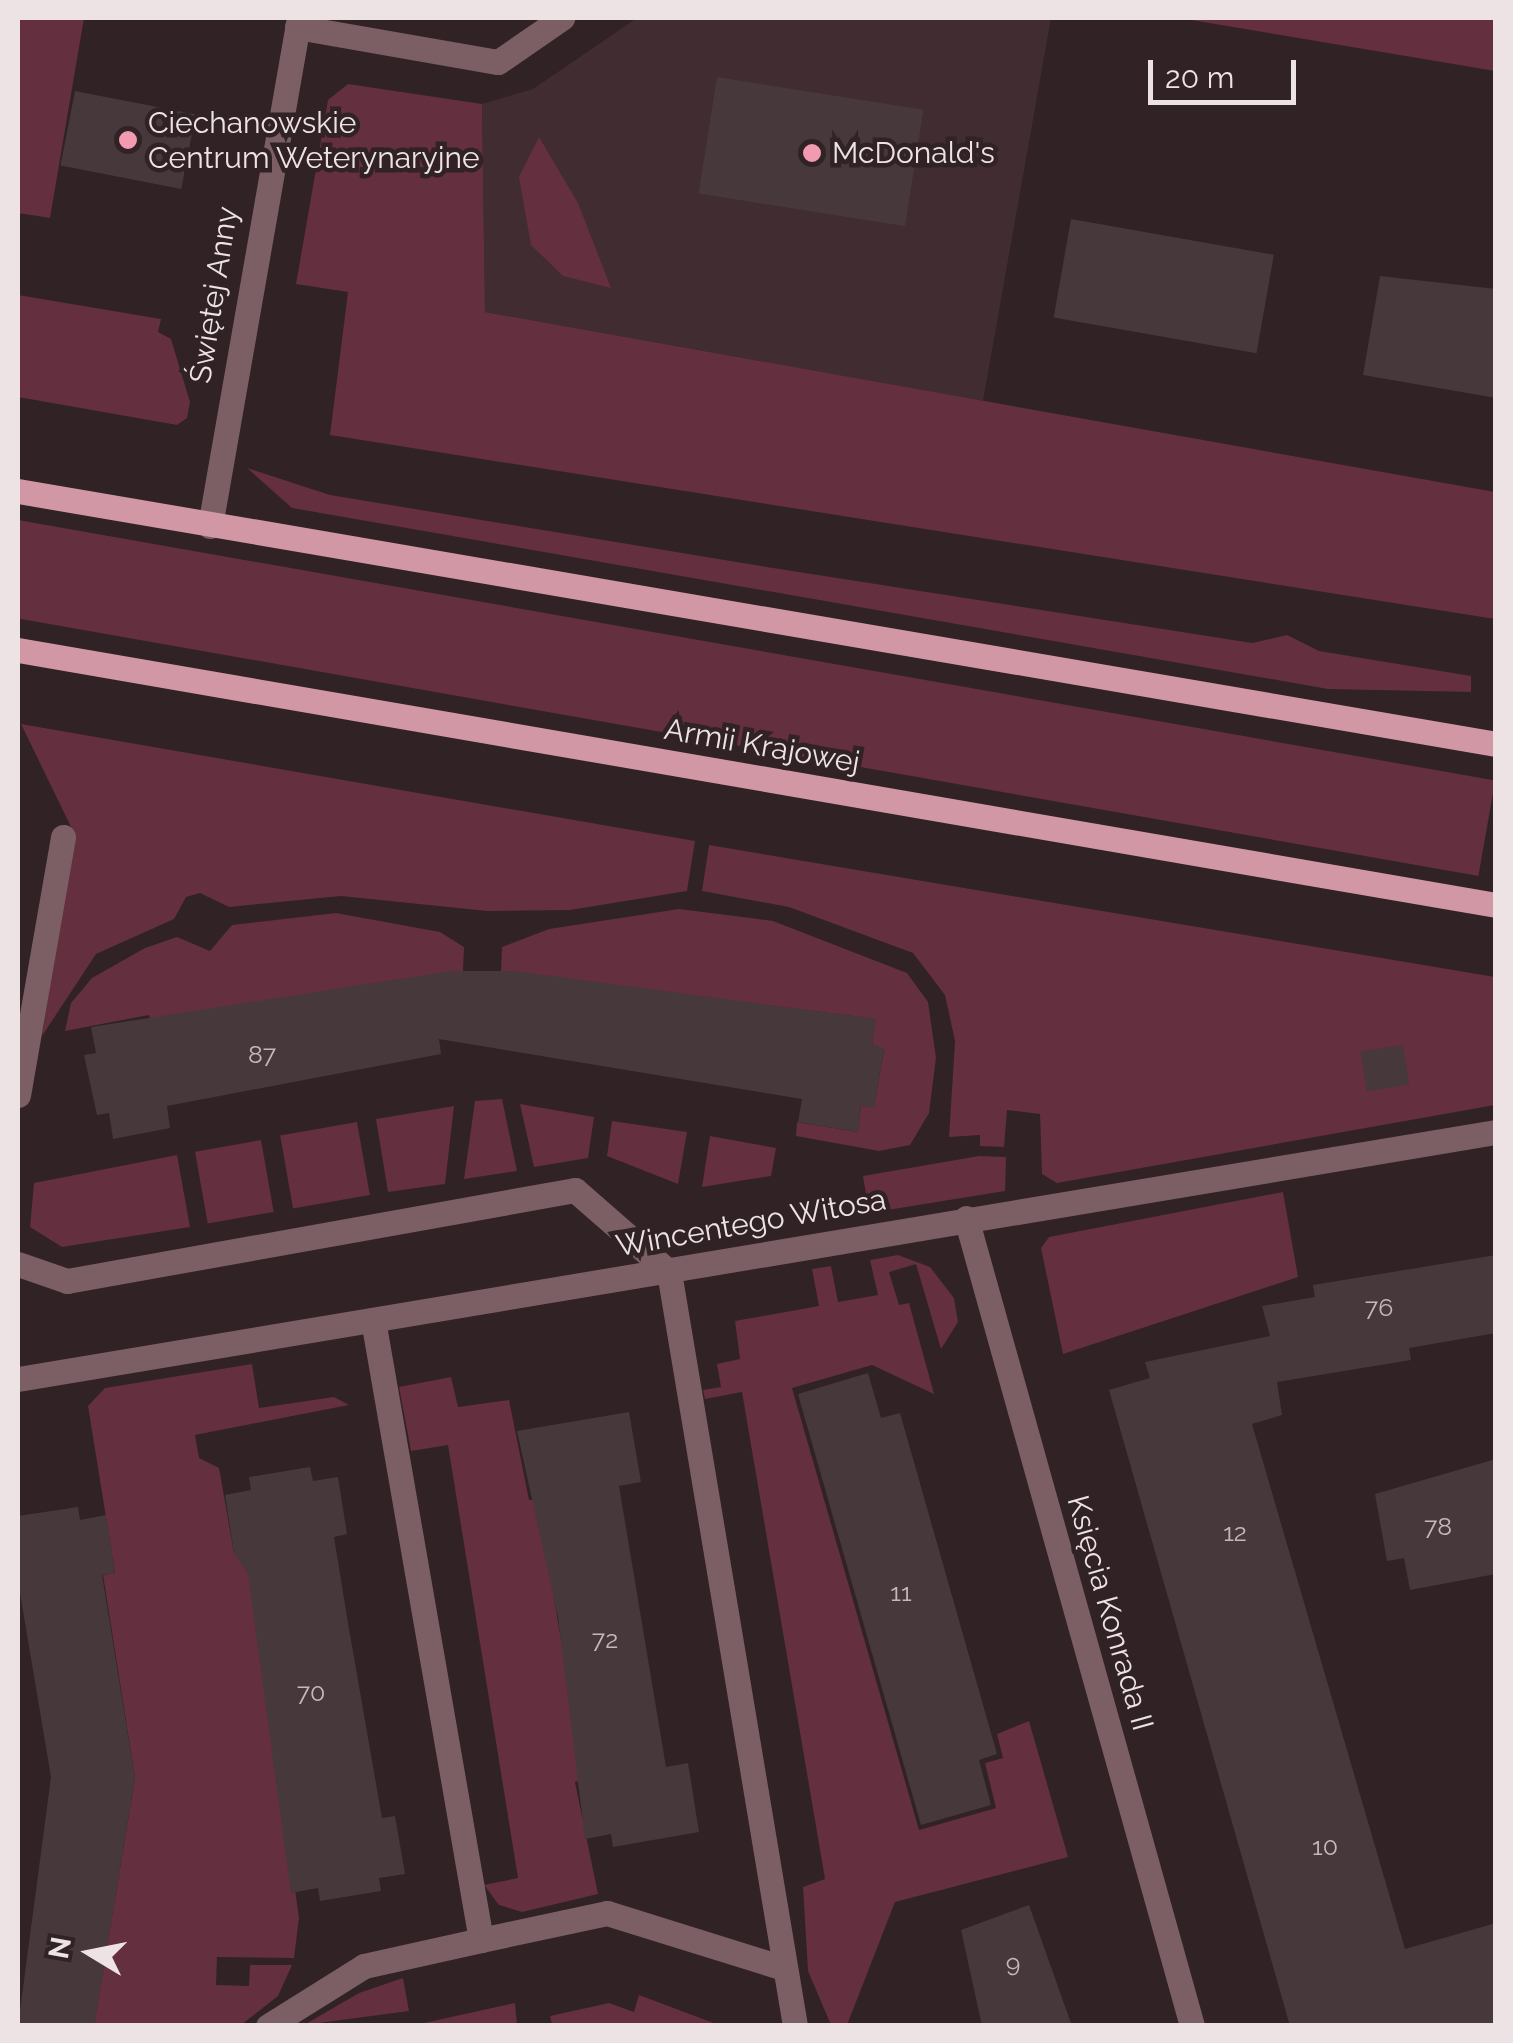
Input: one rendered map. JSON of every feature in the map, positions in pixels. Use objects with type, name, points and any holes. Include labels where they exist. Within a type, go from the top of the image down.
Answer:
[{"type":"main road","points":[[18,491],[1496,744]]},
{"type":"main road","name":"Armii Krajowej","points":[[18,650],[1496,906]]},
{"type":"street","points":[[298,22],[498,62],[562,18]]},
{"type":"street","name":"Świętej Anny","points":[[210,526],[298,22]]},
{"type":"street","points":[[18,1095],[63,838]]},
{"type":"street","name":"Wincentego Witosa","points":[[18,1379],[1496,1132]]},
{"type":"street","points":[[18,1264],[67,1281],[575,1190],[669,1272],[775,1890],[780,1967],[795,2026]]},
{"type":"street","name":"Księcia Konrada II","points":[[966,1218],[1192,2026]]},
{"type":"street","points":[[372,1320],[481,1940]]},
{"type":"street","points":[[268,2026],[364,1966],[607,1913],[780,1967]]},
{"type":"shaded area","points":[[18,18],[84,18],[50,218],[18,213]]},
{"type":"shaded area","points":[[637,18],[1051,18],[983,401],[485,312],[482,104],[533,89]]},
{"type":"shaded area","points":[[1179,18],[1495,18],[1495,71]]},
{"type":"shaded area","points":[[348,84],[482,104],[485,312],[1495,492],[1495,619],[330,435],[348,292],[296,284],[328,100]]},
{"type":"shaded area","points":[[539,137],[578,203],[611,288],[563,276],[531,245],[519,177]]},
{"type":"shaded area","points":[[18,295],[161,319],[158,332],[171,339],[190,402],[187,418],[177,425],[18,397]]},
{"type":"shaded area","points":[[247,468],[330,495],[761,566],[1252,643],[1287,635],[1319,651],[1471,676],[1471,692],[1328,689],[292,508]]},
{"type":"shaded area","points":[[18,520],[1495,780],[1478,876],[18,618]]},
{"type":"shaded area","points":[[21,724],[695,841],[687,891],[570,910],[487,911],[341,896],[229,907],[200,893],[186,897],[174,919],[96,954],[42,1036],[74,833]]},
{"type":"shaded area","points":[[709,845],[1495,977],[1495,1105],[1057,1183],[1042,1174],[1040,1114],[1007,1110],[1004,1147],[980,1146],[980,1135],[949,1137],[955,1041],[945,995],[913,953],[789,907],[702,891]]},
{"type":"shaded area","points":[[679,909],[773,921],[907,973],[928,1002],[936,1058],[929,1113],[910,1145],[879,1151],[796,1136],[797,1122],[858,1132],[861,1106],[874,1107],[884,1049],[872,1044],[875,1019],[501,971],[502,947],[549,929]]},
{"type":"shaded area","points":[[336,913],[440,932],[464,947],[463,971],[152,1025],[149,1015],[65,1031],[71,1003],[92,978],[145,948],[177,937],[210,951],[232,925]]},
{"type":"shaded area","points":[[502,1099],[517,1171],[464,1179],[475,1101]]},
{"type":"shaded area","points":[[520,1104],[594,1117],[588,1158],[534,1167]]},
{"type":"shaded area","points":[[454,1106],[445,1184],[388,1192],[376,1119]]},
{"type":"shaded area","points":[[612,1121],[687,1132],[678,1184],[607,1156]]},
{"type":"shaded area","points":[[357,1122],[370,1195],[293,1208],[280,1136]]},
{"type":"shaded area","points":[[710,1136],[776,1148],[771,1176],[702,1187]]},
{"type":"shaded area","points":[[261,1140],[274,1212],[208,1224],[195,1152]]},
{"type":"shaded area","points":[[177,1155],[190,1227],[62,1247],[30,1227],[34,1183]]},
{"type":"shaded area","points":[[979,1156],[1006,1157],[1005,1191],[869,1213],[863,1176]]},
{"type":"shaded area","points":[[1283,1192],[1298,1277],[1063,1354],[1041,1248],[1049,1237]]},
{"type":"shaded area","points":[[898,1255],[930,1267],[954,1298],[958,1322],[941,1349],[916,1264],[889,1272],[899,1305],[909,1303],[934,1394],[872,1365],[792,1388],[919,1830],[996,1808],[985,1763],[1003,1758],[997,1734],[1029,1721],[1068,1857],[895,1902],[847,2025],[831,2025],[808,1971],[803,1887],[825,1879],[742,1392],[705,1399],[703,1390],[721,1387],[717,1364],[740,1359],[735,1321],[819,1306],[812,1269],[831,1266],[838,1302],[878,1295],[870,1260]]},
{"type":"shaded area","points":[[252,1364],[259,1408],[334,1397],[349,1405],[195,1435],[199,1458],[219,1468],[234,1553],[251,1573],[299,1918],[294,1958],[217,1957],[216,1985],[249,1986],[250,1965],[292,1965],[278,1996],[241,2025],[94,2025],[135,1778],[103,1575],[115,1573],[88,1406],[105,1388]]},
{"type":"shaded area","points":[[451,1377],[458,1407],[509,1400],[529,1500],[538,1500],[584,1780],[575,1782],[598,1894],[522,1912],[499,1905],[484,1885],[518,1878],[448,1445],[411,1451],[399,1387]]},
{"type":"shaded area","points":[[403,1978],[409,2011],[304,2025],[359,1993]]},
{"type":"shaded area","points":[[639,1995],[719,2025],[552,2025],[550,2016],[609,2003],[634,2012]]},
{"type":"shaded area","points":[[515,2003],[517,2025],[415,2025]]},
{"type":"building","points":[[717,77],[923,110],[905,226],[699,194]]},
{"type":"building","name":"Ciechanowskie Centrum Weterynaryjne","points":[[75,91],[196,114],[181,189],[60,166]]},
{"type":"building","points":[[1071,219],[1274,255],[1257,353],[1054,317]]},
{"type":"building","points":[[1380,276],[1496,289],[1496,398],[1363,375]]},
{"type":"building","points":[[451,971],[514,971],[876,1019],[872,1044],[884,1048],[874,1108],[861,1106],[858,1132],[798,1122],[802,1099],[439,1039],[441,1054],[167,1106],[170,1128],[113,1139],[109,1113],[97,1115],[84,1055],[96,1053],[91,1027]]},
{"type":"building","points":[[1403,1045],[1409,1085],[1367,1091],[1361,1052]]},
{"type":"building","points":[[1496,1255],[1496,1333],[1409,1348],[1411,1360],[1277,1382],[1282,1415],[1252,1424],[1405,1949],[1496,1923],[1496,2026],[1290,2026],[1109,1390],[1150,1378],[1145,1362],[1270,1336],[1262,1306],[1315,1297],[1313,1285]]},
{"type":"building","points":[[868,1373],[881,1418],[900,1413],[997,1754],[979,1760],[991,1805],[921,1825],[798,1394]]},
{"type":"building","points":[[629,1412],[641,1482],[619,1486],[666,1767],[688,1763],[699,1832],[613,1847],[611,1834],[585,1839],[558,1617],[517,1431]]},
{"type":"building","points":[[1496,1459],[1496,1574],[1410,1590],[1404,1558],[1387,1561],[1375,1494]]},
{"type":"building","points":[[310,1467],[313,1481],[338,1477],[347,1534],[334,1537],[348,1623],[382,1818],[395,1816],[405,1874],[379,1878],[381,1891],[320,1901],[318,1888],[291,1893],[248,1574],[234,1553],[225,1495],[251,1490],[249,1477]]},
{"type":"building","points":[[78,1507],[80,1520],[106,1515],[115,1573],[102,1575],[135,1778],[94,2026],[18,2026],[51,1777],[18,1581],[18,1516]]},
{"type":"building","points":[[1029,1905],[1072,2026],[982,2026],[961,1930]]},
{"type":"place","name":"Ciechanowskie Centrum Weterynaryjne","points":[[128,140]]},
{"type":"place","name":"McDonald's","points":[[812,153]]}]
